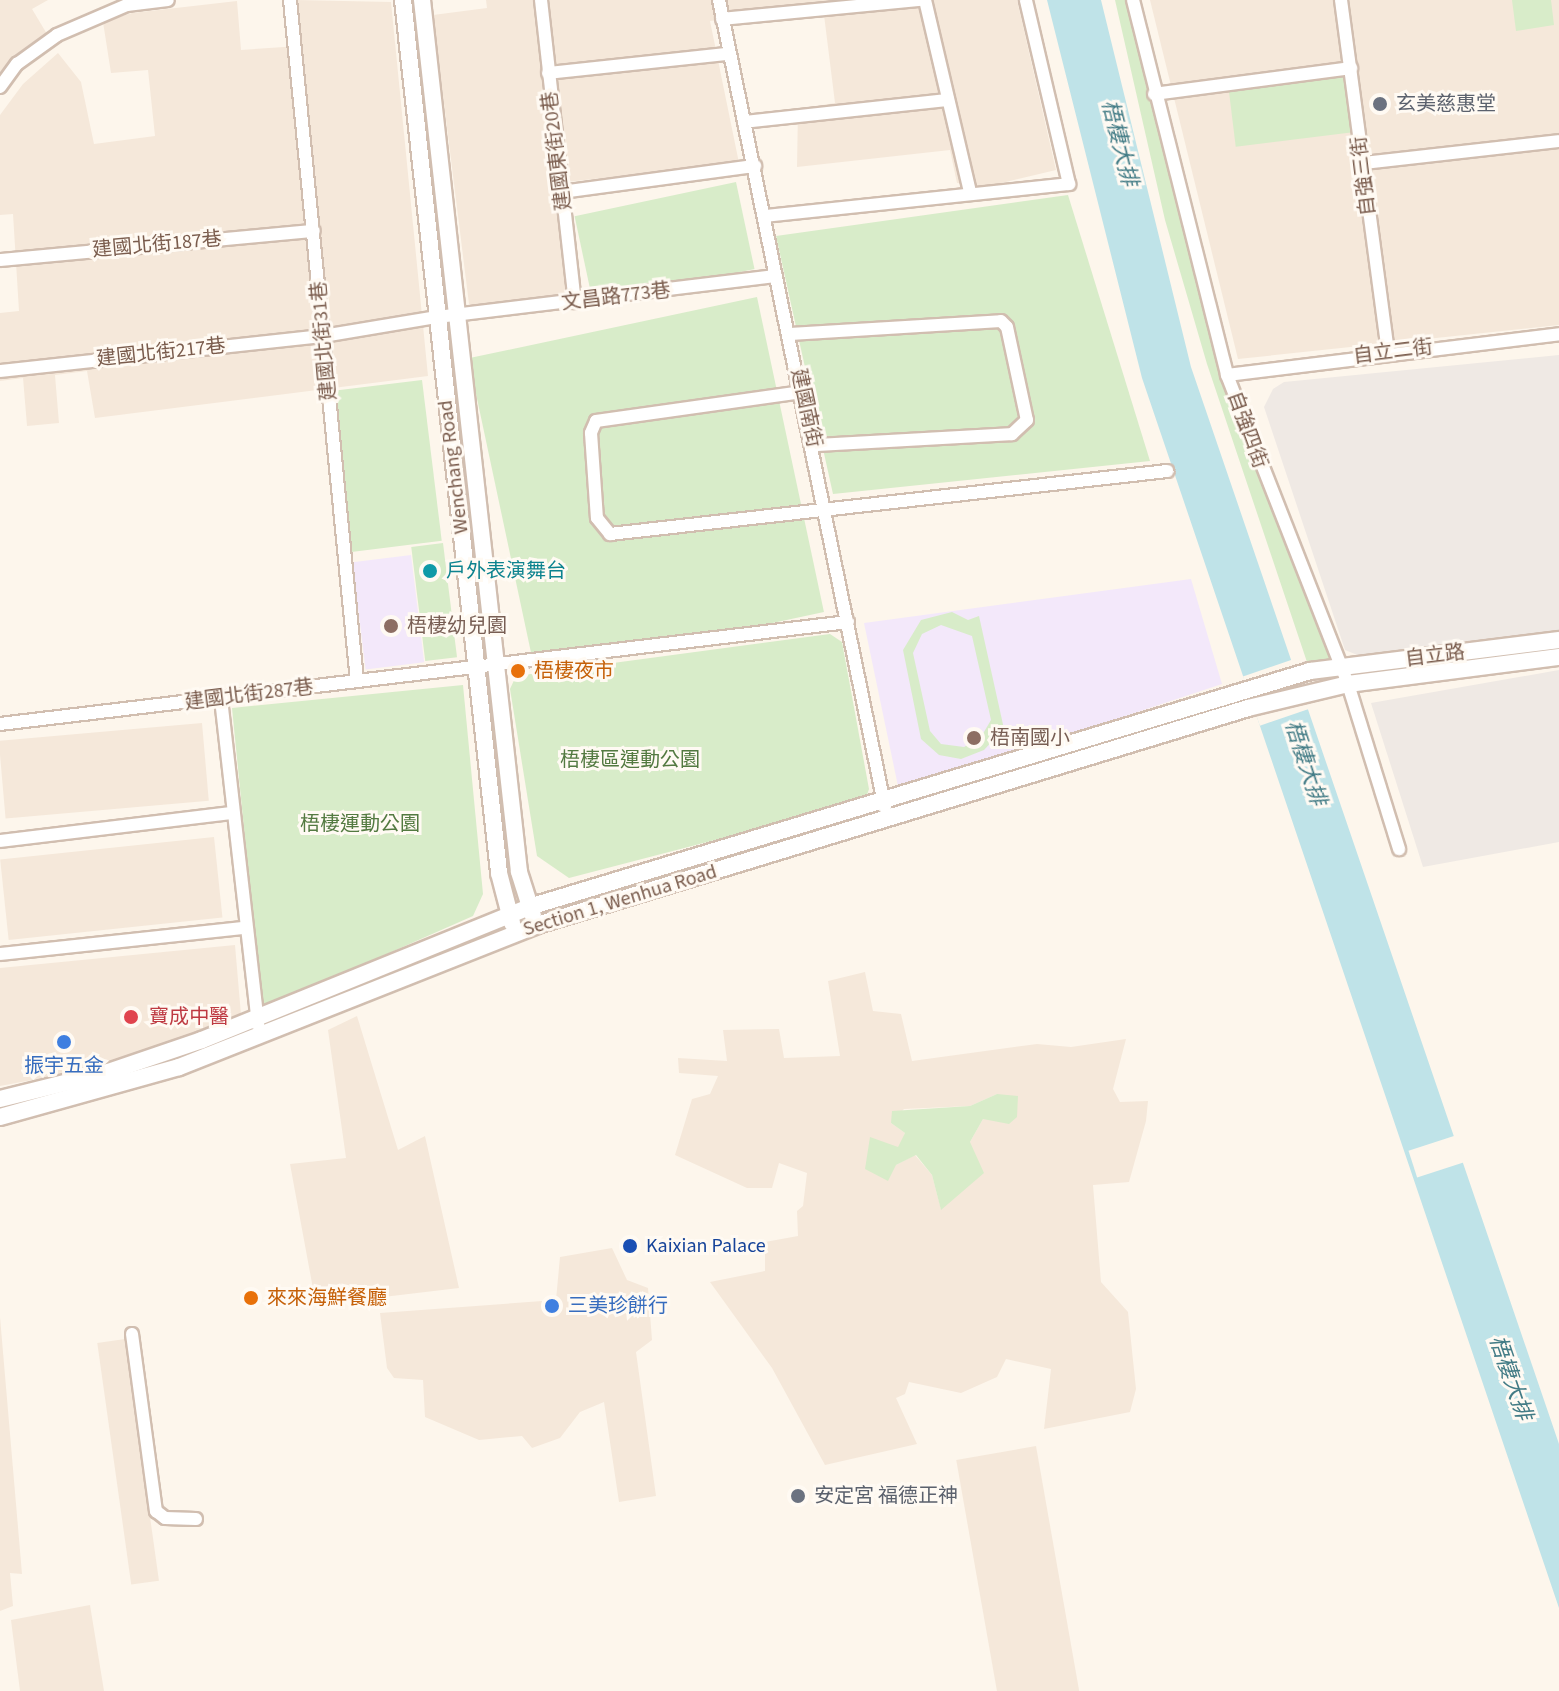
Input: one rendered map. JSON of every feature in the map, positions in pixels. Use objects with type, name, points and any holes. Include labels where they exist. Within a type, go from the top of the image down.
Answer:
[{"type":"street","points":[[0,87],[17,64],[57,35],[127,5],[168,0]]},
{"type":"street","name":"建國北街31巷","points":[[290,0],[357,681]]},
{"type":"street","name":"Wenchang Road","points":[[403,0],[499,873],[516,933]]},
{"type":"street","name":"Wenchang Road","points":[[422,0],[519,872],[537,925]]},
{"type":"street","name":"建國東街20巷","points":[[541,0],[575,302]]},
{"type":"street","name":"建國南街","points":[[719,0],[727,54],[755,166],[814,445],[824,508],[888,818]]},
{"type":"street","points":[[722,19],[922,0],[970,192]]},
{"type":"street","points":[[765,216],[970,192],[1069,184],[1026,0]]},
{"type":"street","name":"自強四街","points":[[1133,0],[1154,94],[1227,375],[1338,668],[1348,684],[1399,849]]},
{"type":"street","name":"自強三街","points":[[1341,0],[1388,352]]},
{"type":"street","points":[[548,73],[727,54]]},
{"type":"street","points":[[1154,94],[1351,68]]},
{"type":"street","points":[[744,122],[948,100]]},
{"type":"street","points":[[1363,163],[1559,141]]},
{"type":"street","points":[[562,192],[755,166]]},
{"type":"street","name":"建國北街187巷","points":[[0,260],[314,231]]},
{"type":"street","name":"文昌路773巷","points":[[437,317],[776,276]]},
{"type":"street","name":"建國北街217巷","points":[[0,371],[323,336],[437,317]]},
{"type":"street","points":[[790,334],[1001,321],[1007,327],[1027,420],[1012,434],[814,445]]},
{"type":"street","name":"自立二街","points":[[1227,375],[1388,352],[1559,334]]},
{"type":"street","points":[[802,392],[596,421],[591,433],[597,518],[610,534],[1167,471]]},
{"type":"street","name":"建國北街287巷","points":[[0,724],[848,622]]},
{"type":"street","name":"自立路","points":[[1241,692],[1310,671],[1559,640]]},
{"type":"street","name":"自立路","points":[[1248,708],[1348,684],[1559,657]]},
{"type":"street","name":"Section 1, Wenhua Road","points":[[0,1117],[140,1080],[529,907],[1241,692]]},
{"type":"street","points":[[221,699],[231,813],[258,1027]]},
{"type":"street","name":"Section 1, Wenhua Road","points":[[0,1099],[108,1072],[258,1027],[537,925],[1248,708]]},
{"type":"street","points":[[0,841],[231,813]]},
{"type":"street","points":[[0,954],[244,928]]},
{"type":"street","points":[[132,1334],[156,1511],[165,1518],[196,1519]]},
{"type":"shaded area","points":[[0,0],[48,0],[32,9],[47,34],[0,74]]},
{"type":"shaded area","points":[[296,0],[391,2],[428,376],[95,418],[87,371],[55,375],[59,423],[27,426],[23,378],[0,381],[0,313],[19,311],[13,214],[0,215],[0,115],[23,84],[58,53],[81,82],[94,144],[155,136],[148,70],[111,73],[103,22],[132,13],[237,1],[241,50],[299,46]]},
{"type":"shaded area","points":[[486,0],[1017,0],[1056,170],[989,186],[957,183],[950,150],[797,167],[798,109],[835,103],[823,7],[710,21],[739,163],[557,183],[570,298],[478,307],[469,304],[433,15],[487,8]]},
{"type":"shaded area","points":[[1150,0],[1559,0],[1559,325],[1238,359]]},
{"type":"shaded area","points":[[1559,355],[1559,631],[1441,644],[1370,660],[1345,650],[1264,407],[1273,389],[1284,382]]},
{"type":"shaded area","name":"梧棲幼兒園","points":[[411,555],[424,662],[366,669],[352,562]]},
{"type":"shaded area","name":"梧南國小","points":[[1191,579],[1222,684],[899,791],[864,623]]},
{"type":"shaded area","points":[[1559,670],[1559,842],[1423,867],[1371,703]]},
{"type":"shaded area","points":[[202,723],[209,801],[6,818],[0,741]]},
{"type":"shaded area","points":[[214,837],[222,918],[9,940],[0,859]]},
{"type":"shaded area","points":[[235,945],[241,1015],[128,1062],[0,1086],[0,968]]},
{"type":"shaded area","points":[[865,972],[873,1011],[901,1014],[912,1061],[1037,1044],[1071,1047],[1126,1039],[1113,1089],[1120,1102],[1148,1101],[1146,1121],[1129,1182],[1093,1185],[1101,1282],[1128,1312],[1136,1389],[1130,1412],[1044,1429],[1051,1369],[1006,1359],[997,1377],[961,1393],[909,1382],[905,1394],[896,1398],[917,1444],[825,1465],[772,1368],[710,1282],[765,1271],[765,1242],[798,1236],[797,1211],[803,1206],[807,1173],[779,1163],[772,1188],[747,1188],[675,1155],[692,1099],[710,1094],[718,1076],[679,1073],[678,1058],[727,1061],[723,1030],[779,1029],[784,1058],[840,1056],[828,981]],"holes":[[[997,1094],[970,1142],[941,1209],[932,1175],[915,1155],[896,1165],[905,1133],[891,1123],[904,1109],[970,1106]]]},
{"type":"shaded area","points":[[357,1016],[398,1150],[425,1136],[459,1288],[316,1305],[290,1164],[346,1158],[328,1030]]},
{"type":"shaded area","points":[[612,1248],[627,1280],[648,1288],[652,1340],[636,1352],[656,1496],[619,1502],[604,1402],[580,1412],[560,1438],[532,1448],[522,1436],[479,1440],[425,1417],[423,1380],[394,1378],[387,1368],[380,1313],[556,1300],[560,1257]]},
{"type":"shaded area","points":[[0,1317],[22,1574],[10,1573],[13,1606],[0,1611]]},
{"type":"shaded area","points":[[125,1339],[159,1581],[131,1585],[97,1343]]},
{"type":"shaded area","points":[[1036,1446],[1079,1691],[997,1691],[956,1460]]},
{"type":"shaded area","points":[[90,1605],[104,1691],[20,1691],[11,1620]]},
{"type":"green space","points":[[1115,0],[1131,0],[1222,357],[1331,659],[1310,671],[1207,364],[1165,220]]},
{"type":"green space","points":[[1512,0],[1551,0],[1554,25],[1516,31]]},
{"type":"green space","points":[[1351,68],[1359,132],[1236,147],[1228,83]]},
{"type":"green space","points":[[736,182],[755,269],[593,303],[575,216]]},
{"type":"green space","points":[[1068,195],[1150,461],[833,494],[776,236]]},
{"type":"green space","points":[[757,297],[824,612],[535,673],[468,358]]},
{"type":"green space","points":[[422,380],[442,541],[351,552],[332,391]]},
{"type":"green space","points":[[443,543],[457,657],[425,661],[411,547]]},
{"type":"green space","points":[[952,612],[968,620],[979,616],[1006,738],[997,736],[984,750],[961,759],[939,755],[921,739],[903,650],[921,620]],"holes":[[[941,625],[972,636],[991,720],[981,737],[964,747],[941,744],[930,731],[913,653],[922,634]]]},
{"type":"green space","name":"梧棲區運動公園","points":[[830,634],[842,642],[869,789],[865,801],[569,878],[537,856],[510,689],[516,676]]},
{"type":"green space","name":"梧棲運動公園","points":[[463,685],[483,894],[473,916],[262,1009],[232,708]]},
{"type":"green space","points":[[997,1094],[1018,1096],[1017,1117],[1009,1124],[983,1119],[970,1142],[984,1173],[941,1210],[932,1175],[916,1155],[896,1165],[888,1181],[865,1169],[870,1137],[898,1147],[905,1133],[891,1123],[892,1111],[970,1106]]},
{"type":"water","name":"梧棲大排","points":[[1047,0],[1101,0],[1191,367],[1559,1444],[1559,1608],[1142,378]]},
{"type":"pier","points":[[1294,659],[1311,708],[1260,726],[1243,677]]},
{"type":"pier","points":[[1457,1135],[1466,1162],[1417,1177],[1408,1151]]},
{"type":"place","name":"玄美慈惠堂","points":[[1380,104]]},
{"type":"place","name":"戶外表演舞台","points":[[430,571]]},
{"type":"place","name":"梧棲幼兒園","points":[[391,626]]},
{"type":"place","name":"梧棲夜市","points":[[518,671]]},
{"type":"place","name":"梧南國小","points":[[974,738]]},
{"type":"place","name":"寶成中醫","points":[[131,1017]]},
{"type":"place","name":"振宇五金","points":[[64,1042]]},
{"type":"place","name":"Kaixian Palace","points":[[630,1246]]},
{"type":"place","name":"來來海鮮餐廳","points":[[251,1298]]},
{"type":"place","name":"三美珍餅行","points":[[552,1306]]},
{"type":"place","name":"安定宮 福德正神","points":[[798,1496]]}]
